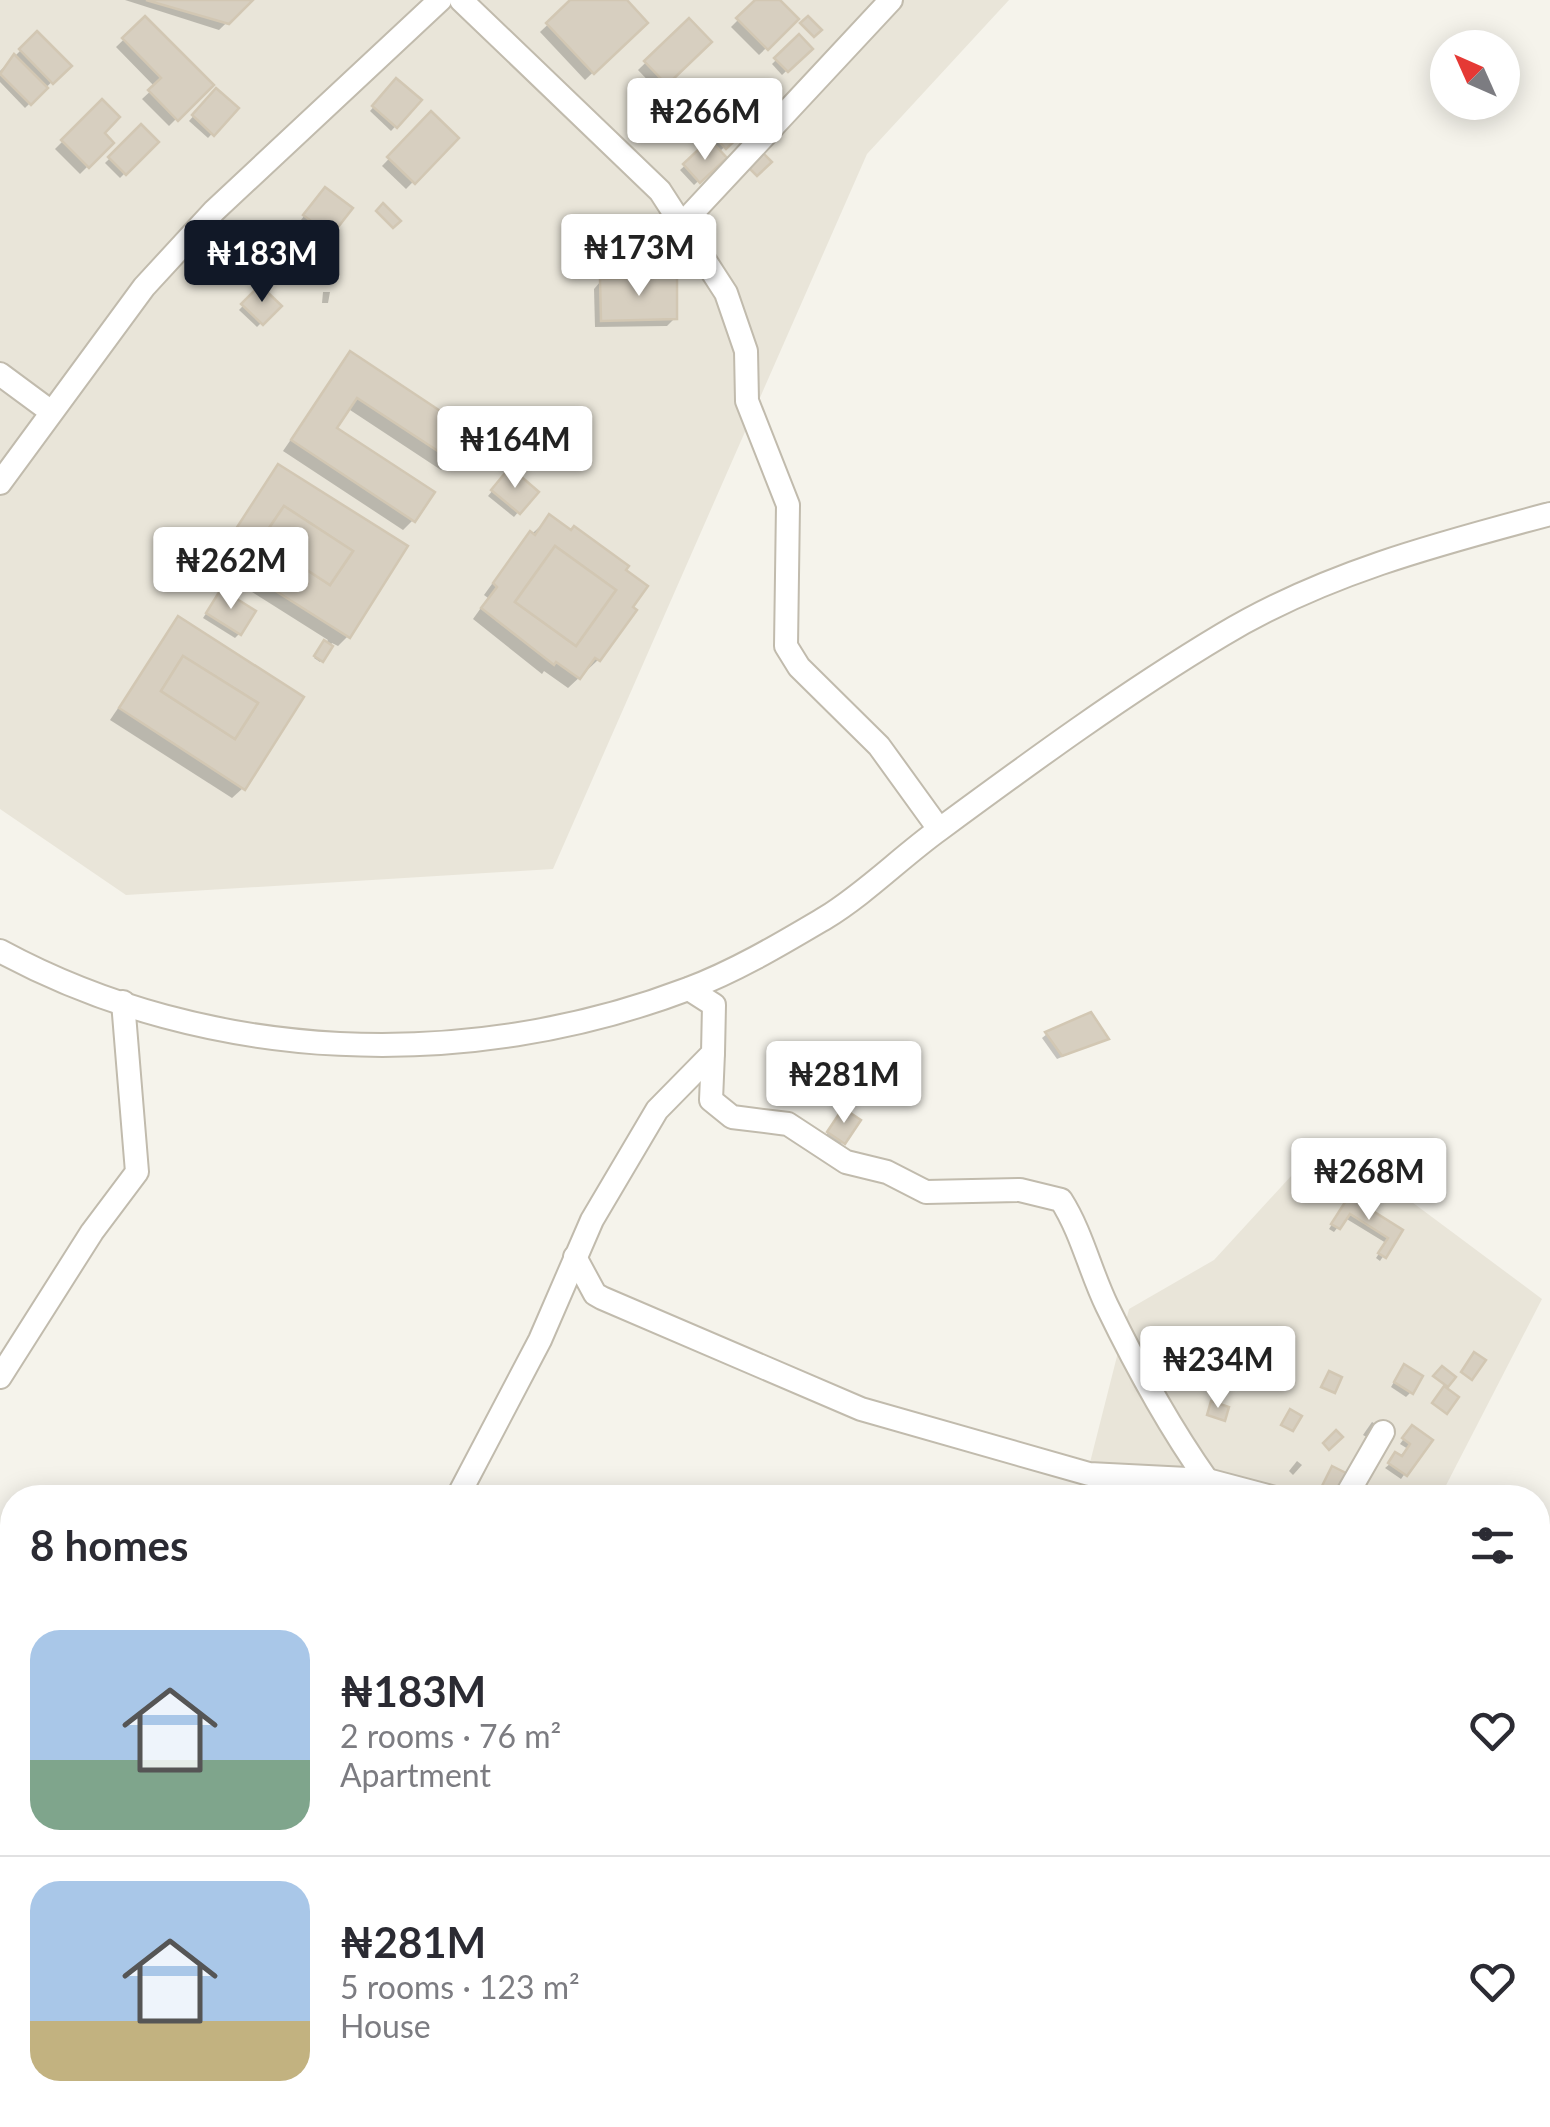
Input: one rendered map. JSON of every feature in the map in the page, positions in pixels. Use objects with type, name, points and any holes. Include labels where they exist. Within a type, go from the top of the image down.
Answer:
[{"type":"street","points":[[0,483],[144,287],[214,211],[440,0]]},
{"type":"street","points":[[461,0],[631,160],[682,224],[726,294],[746,350],[747,401],[788,504],[785,636],[790,655],[880,746],[939,829]]},
{"type":"street","points":[[682,224],[891,0]]},
{"type":"street","points":[[0,374],[50,410]]},
{"type":"street","points":[[0,952],[122,1002],[250,1037],[382,1046],[459,1042],[525,1032],[689,989],[830,914],[939,829],[1190,656],[1264,612],[1421,548],[1550,514]]},
{"type":"street","points":[[689,989],[714,1005],[711,1100],[726,1115],[788,1124],[836,1157],[887,1172],[926,1192],[1020,1190],[1061,1200],[1075,1223],[1107,1307],[1201,1485]]},
{"type":"street","points":[[0,1377],[92,1232],[137,1172],[122,1002]]},
{"type":"street","points":[[464,1485],[540,1340],[576,1257],[646,1126],[713,1053]]},
{"type":"street","points":[[576,1257],[595,1294],[602,1298],[861,1409],[1090,1474],[1179,1485]]},
{"type":"street","points":[[1352,1485],[1382,1432]]},
{"type":"shaded area","points":[[0,0],[1009,0],[867,154],[553,869],[126,895],[0,809]]},
{"type":"shaded area","points":[[1326,1138],[1542,1299],[1446,1485],[1084,1485],[1129,1309],[1214,1260]]},
{"type":"building","points":[[146,0],[253,0],[229,24]]},
{"type":"building","points":[[570,0],[627,0],[648,23],[594,74],[546,23]]},
{"type":"building","points":[[755,0],[780,0],[799,19],[768,50],[736,18]]},
{"type":"building","points":[[145,16],[214,85],[178,121],[148,90],[161,78],[122,38]]},
{"type":"building","points":[[808,16],[822,30],[814,37],[800,23]]},
{"type":"building","points":[[689,18],[712,42],[667,85],[644,61]]},
{"type":"building","points":[[37,31],[72,66],[53,84],[19,49]]},
{"type":"building","points":[[799,34],[813,49],[788,72],[774,58]]},
{"type":"building","points":[[14,54],[48,88],[31,105],[0,74]]},
{"type":"building","points":[[396,78],[422,100],[397,128],[372,106]]},
{"type":"building","points":[[216,88],[239,108],[214,136],[192,115]]},
{"type":"building","points":[[742,88],[765,112],[726,149],[703,125]]},
{"type":"building","points":[[102,99],[120,117],[105,133],[114,143],[89,168],[61,140]]},
{"type":"building","points":[[431,111],[459,138],[415,184],[387,157]]},
{"type":"building","points":[[141,124],[159,142],[126,175],[108,157]]},
{"type":"building","points":[[715,145],[727,158],[700,183],[683,164],[700,148],[705,154]]},
{"type":"building","points":[[760,150],[772,162],[757,176],[745,164]]},
{"type":"building","points":[[325,187],[353,208],[331,236],[303,215]]},
{"type":"building","points":[[383,203],[401,221],[393,228],[376,211]]},
{"type":"building","points":[[677,277],[677,319],[601,321],[600,279]]},
{"type":"building","points":[[260,285],[282,306],[263,325],[241,304]]},
{"type":"building","points":[[350,351],[472,432],[453,461],[357,398],[337,428],[435,492],[415,522],[291,440]]},
{"type":"building","points":[[278,464],[408,546],[350,638],[219,555]],"holes":[[[284,506],[353,551],[330,585],[261,540]]]},
{"type":"building","points":[[510,467],[539,492],[520,514],[491,490]]},
{"type":"building","points":[[284,506],[353,551],[330,585],[261,540]]},
{"type":"building","points":[[549,514],[571,530],[574,526],[629,566],[626,570],[648,586],[633,607],[637,610],[600,661],[595,658],[580,679],[556,662],[554,665],[481,608],[497,587],[493,583],[530,531],[535,535]],"holes":[[[555,546],[616,590],[576,646],[515,602]]]},
{"type":"building","points":[[555,546],[616,590],[576,646],[515,602]]},
{"type":"building","points":[[221,589],[256,611],[241,635],[206,613]]},
{"type":"building","points":[[178,616],[304,697],[245,790],[119,708]],"holes":[[[183,656],[258,703],[235,739],[161,691]]]},
{"type":"building","points":[[324,640],[333,646],[323,662],[314,656]]},
{"type":"building","points":[[183,656],[258,703],[235,739],[161,691]]},
{"type":"building","points":[[1091,1012],[1109,1039],[1062,1056],[1045,1032]]},
{"type":"building","points":[[843,1108],[861,1120],[845,1144],[827,1132]]},
{"type":"building","points":[[1349,1196],[1403,1230],[1386,1258],[1378,1253],[1388,1238],[1350,1214],[1340,1229],[1331,1224]]},
{"type":"building","points":[[1474,1352],[1486,1360],[1472,1380],[1461,1372]]},
{"type":"building","points":[[1231,1357],[1248,1366],[1239,1385],[1221,1376]]},
{"type":"building","points":[[1404,1364],[1423,1376],[1413,1394],[1394,1382]]},
{"type":"building","points":[[1442,1366],[1456,1377],[1448,1387],[1433,1376]]},
{"type":"building","points":[[1329,1371],[1342,1377],[1335,1393],[1321,1387]]},
{"type":"building","points":[[1444,1386],[1459,1397],[1447,1414],[1432,1403]]},
{"type":"building","points":[[1211,1401],[1229,1407],[1225,1421],[1207,1415]]},
{"type":"building","points":[[1290,1409],[1302,1416],[1293,1431],[1281,1425]]},
{"type":"building","points":[[1412,1425],[1433,1440],[1407,1476],[1388,1463],[1395,1452],[1402,1456],[1410,1444],[1402,1438]]},
{"type":"building","points":[[1336,1430],[1343,1437],[1329,1450],[1323,1443]]},
{"type":"building","points":[[1332,1466],[1352,1476],[1348,1485],[1322,1485]]}]
